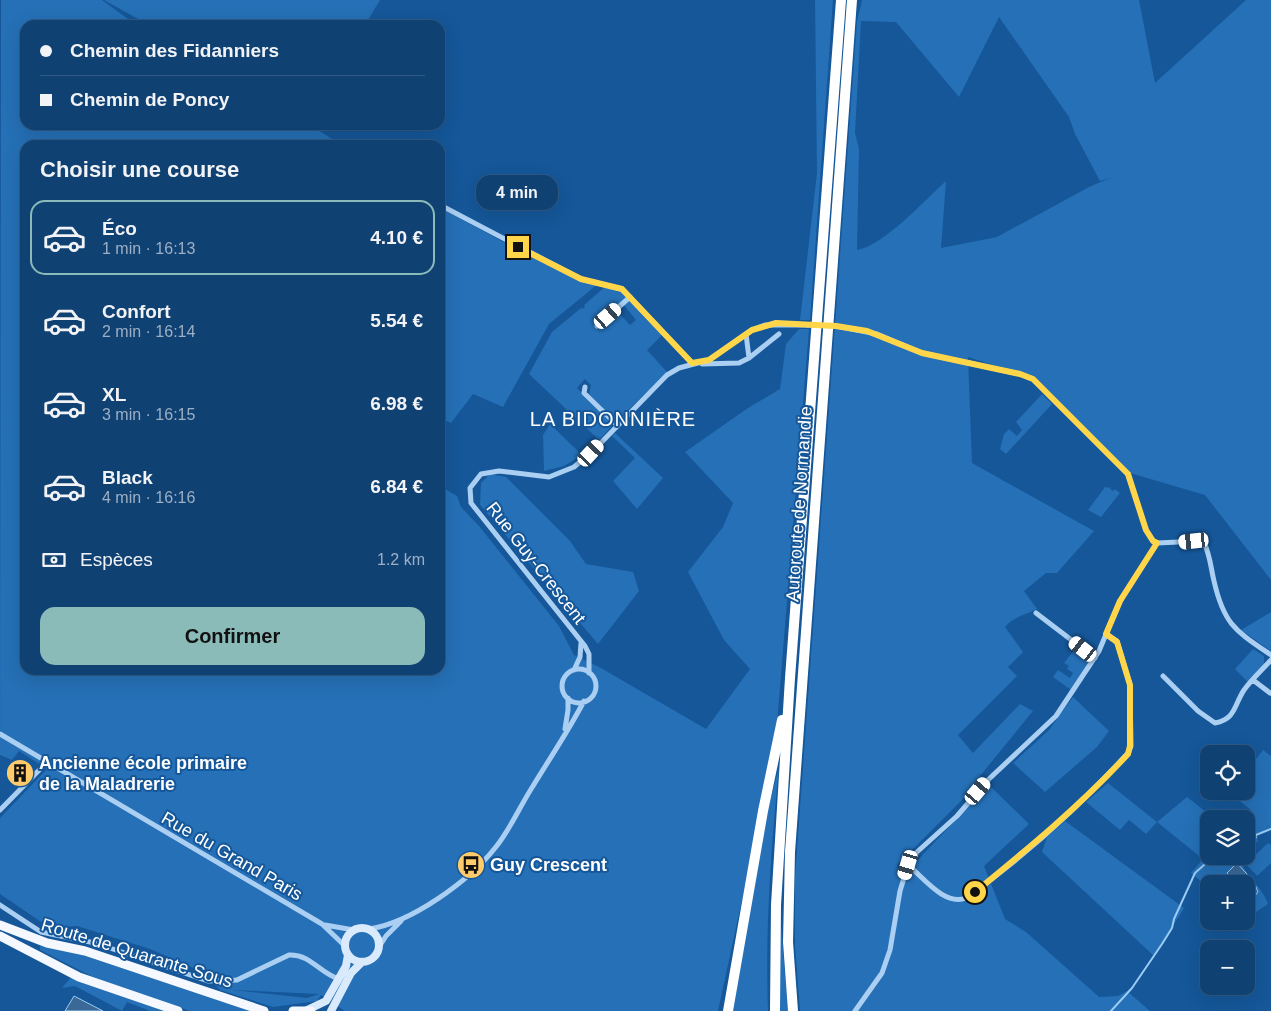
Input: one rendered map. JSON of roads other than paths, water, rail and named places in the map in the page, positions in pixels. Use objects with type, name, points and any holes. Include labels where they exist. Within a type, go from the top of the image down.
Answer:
[{"type":"highway","name":"Autoroute de Normandie","points":[[775,1011],[776,905],[790,678],[841,0]]},
{"type":"highway","name":"Autoroute de Normandie","points":[[793,1011],[788,933],[790,852],[852,0]]},
{"type":"highway","points":[[727,1011],[790,678]]},
{"type":"main road","name":"Route de Quarante Sous","points":[[0,924],[48,943],[85,951],[264,1011]]},
{"type":"main road","name":"Route de Quarante Sous","points":[[0,936],[79,976],[178,1011]]},
{"type":"main road","points":[[293,1011],[311,1011]]},
{"type":"street","points":[[445,208],[581,279],[622,289],[694,363],[731,364],[749,358],[779,334]]},
{"type":"street","points":[[597,326],[630,297]]},
{"type":"street","points":[[585,387],[584,394],[617,425],[667,375],[720,353],[746,334],[764,325],[808,324],[836,326],[876,334],[922,353],[1020,374],[1033,379],[1128,474],[1146,530],[1153,541],[1157,543],[1200,541],[1206,548],[1216,592],[1227,619],[1236,630],[1271,655]]},
{"type":"street","points":[[746,334],[749,358]]},
{"type":"street","name":"Rue Guy-Crescent","points":[[369,930],[381,928],[404,918],[460,882],[495,848],[564,732],[584,701],[591,697],[595,687],[594,679],[589,673],[589,654],[471,504],[470,488],[480,474],[499,471],[543,477],[558,475],[583,461],[617,425]]},
{"type":"street","points":[[855,1011],[884,965],[890,950],[900,891],[908,865],[917,852],[957,816],[989,779],[1056,716],[1094,658],[1120,601],[1157,543]]},
{"type":"street","points":[[1036,613],[1094,658]]},
{"type":"street","points":[[908,865],[948,899],[958,901],[966,898],[1041,839],[1092,792],[1128,754],[1130,746],[1130,685],[1117,642],[1106,634]]},
{"type":"street","name":"Rue Guy-Crescent","points":[[564,732],[568,698],[563,691],[562,681],[565,676],[574,670],[580,657],[581,643]]},
{"type":"street","points":[[1163,676],[1198,711],[1215,723],[1230,717],[1236,710],[1244,690],[1271,660]]},
{"type":"street","points":[[574,670],[584,670],[589,673]]},
{"type":"street","points":[[1253,680],[1270,693]]},
{"type":"street","points":[[568,698],[576,702],[584,701]]},
{"type":"street","name":"Rue du Grand Paris","points":[[0,734],[322,924],[345,946]]},
{"type":"street","points":[[0,810],[47,762]]},
{"type":"street","points":[[0,905],[41,932],[95,942],[208,981],[237,980],[289,955],[297,954],[310,960],[324,974],[339,979]]},
{"type":"street","name":"Rue Guy-Crescent","points":[[379,947],[386,936],[404,918]]},
{"type":"street","name":"Rue du Grand Paris","points":[[322,924],[354,930]]},
{"type":"street","points":[[307,1010],[326,1001],[339,979],[348,955],[345,946],[348,936],[354,930],[361,928],[369,930],[377,938],[379,947],[374,957],[362,962],[351,973],[331,1011]]},
{"type":"street","points":[[348,955],[362,962]]},
{"type":"waterway","points":[[1255,835],[1271,829]]},
{"type":"waterway","points":[[1111,1011],[1132,988],[1162,944],[1172,928],[1174,919],[1195,873],[1204,865]]},
{"type":"place","name":"Ancienne école primaire de la Maladrerie","points":[[20,773]]},
{"type":"place","name":"Guy Crescent","points":[[471,865]]},
{"type":"district","name":"LA BIDONNIÈRE","points":[[613,419]]}]
